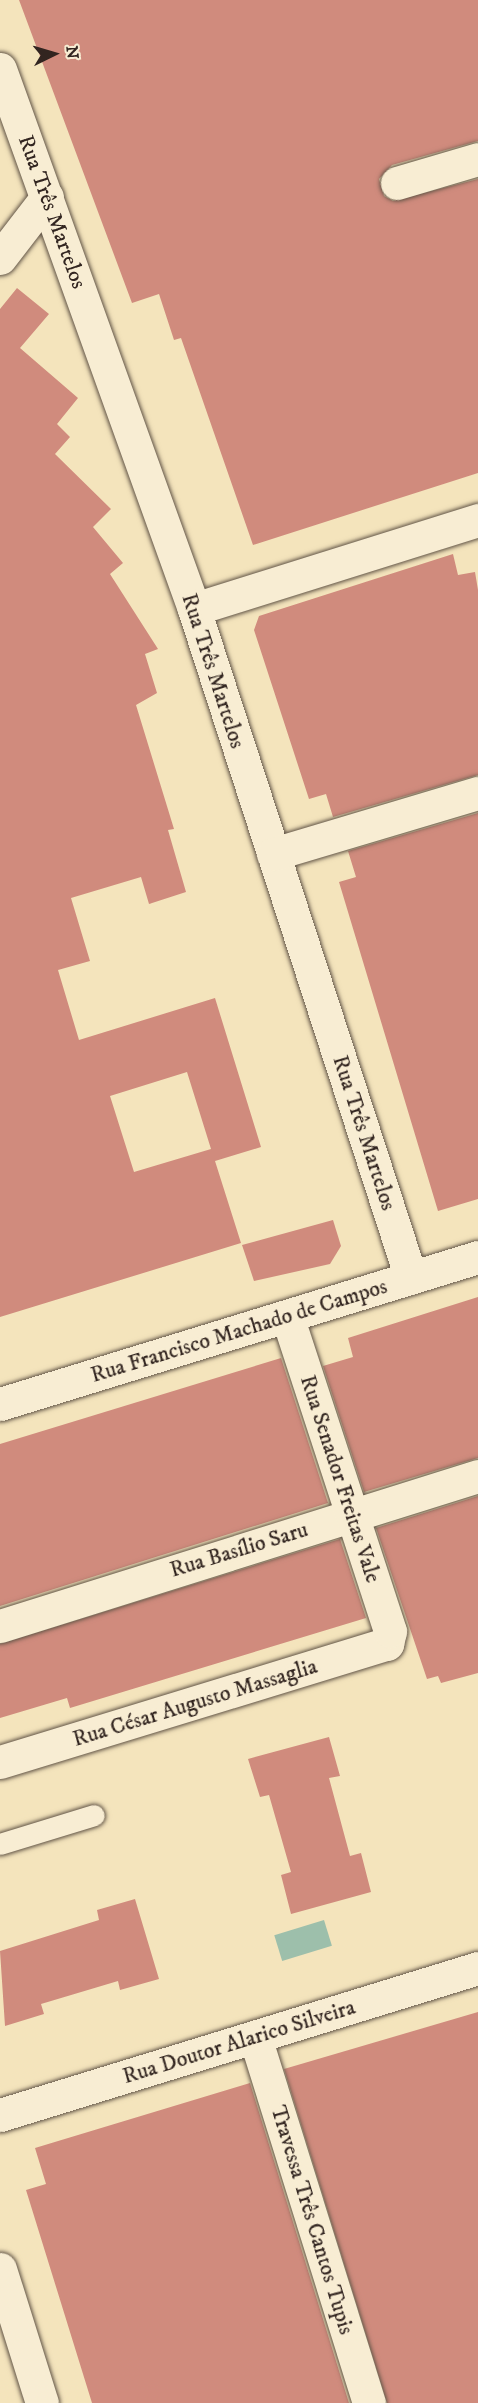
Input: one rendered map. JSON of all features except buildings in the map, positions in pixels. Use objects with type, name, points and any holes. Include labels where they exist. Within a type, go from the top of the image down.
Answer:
[{"type":"street","name":"Rua Três Martelos","points":[[0,69],[194,609],[411,1278]]},
{"type":"street","points":[[397,183],[478,159]]},
{"type":"street","points":[[0,258],[47,198]]},
{"type":"street","points":[[194,609],[478,520]]},
{"type":"street","points":[[273,854],[478,793]]},
{"type":"street","name":"Rua Francisco Machado de Campos","points":[[0,1404],[478,1257]]},
{"type":"street","name":"Rua Senador Freitas Vale","points":[[287,1316],[388,1642]]},
{"type":"street","name":"Rua Basílio Saru","points":[[0,1626],[478,1476]]},
{"type":"street","name":"Rua César Augusto Massaglia","points":[[0,1762],[388,1642]]},
{"type":"street","name":"Rua Doutor Alarico Silveira","points":[[0,2115],[478,1968]]},
{"type":"street","name":"Travessa Três Cantos Tupis","points":[[255,2037],[369,2403]]},
{"type":"street","points":[[0,2269],[42,2403]]},
{"type":"lane","points":[[0,1844],[94,1815]]},
{"type":"shaded area","points":[[324,1920],[332,1946],[282,1961],[274,1935]]}]
